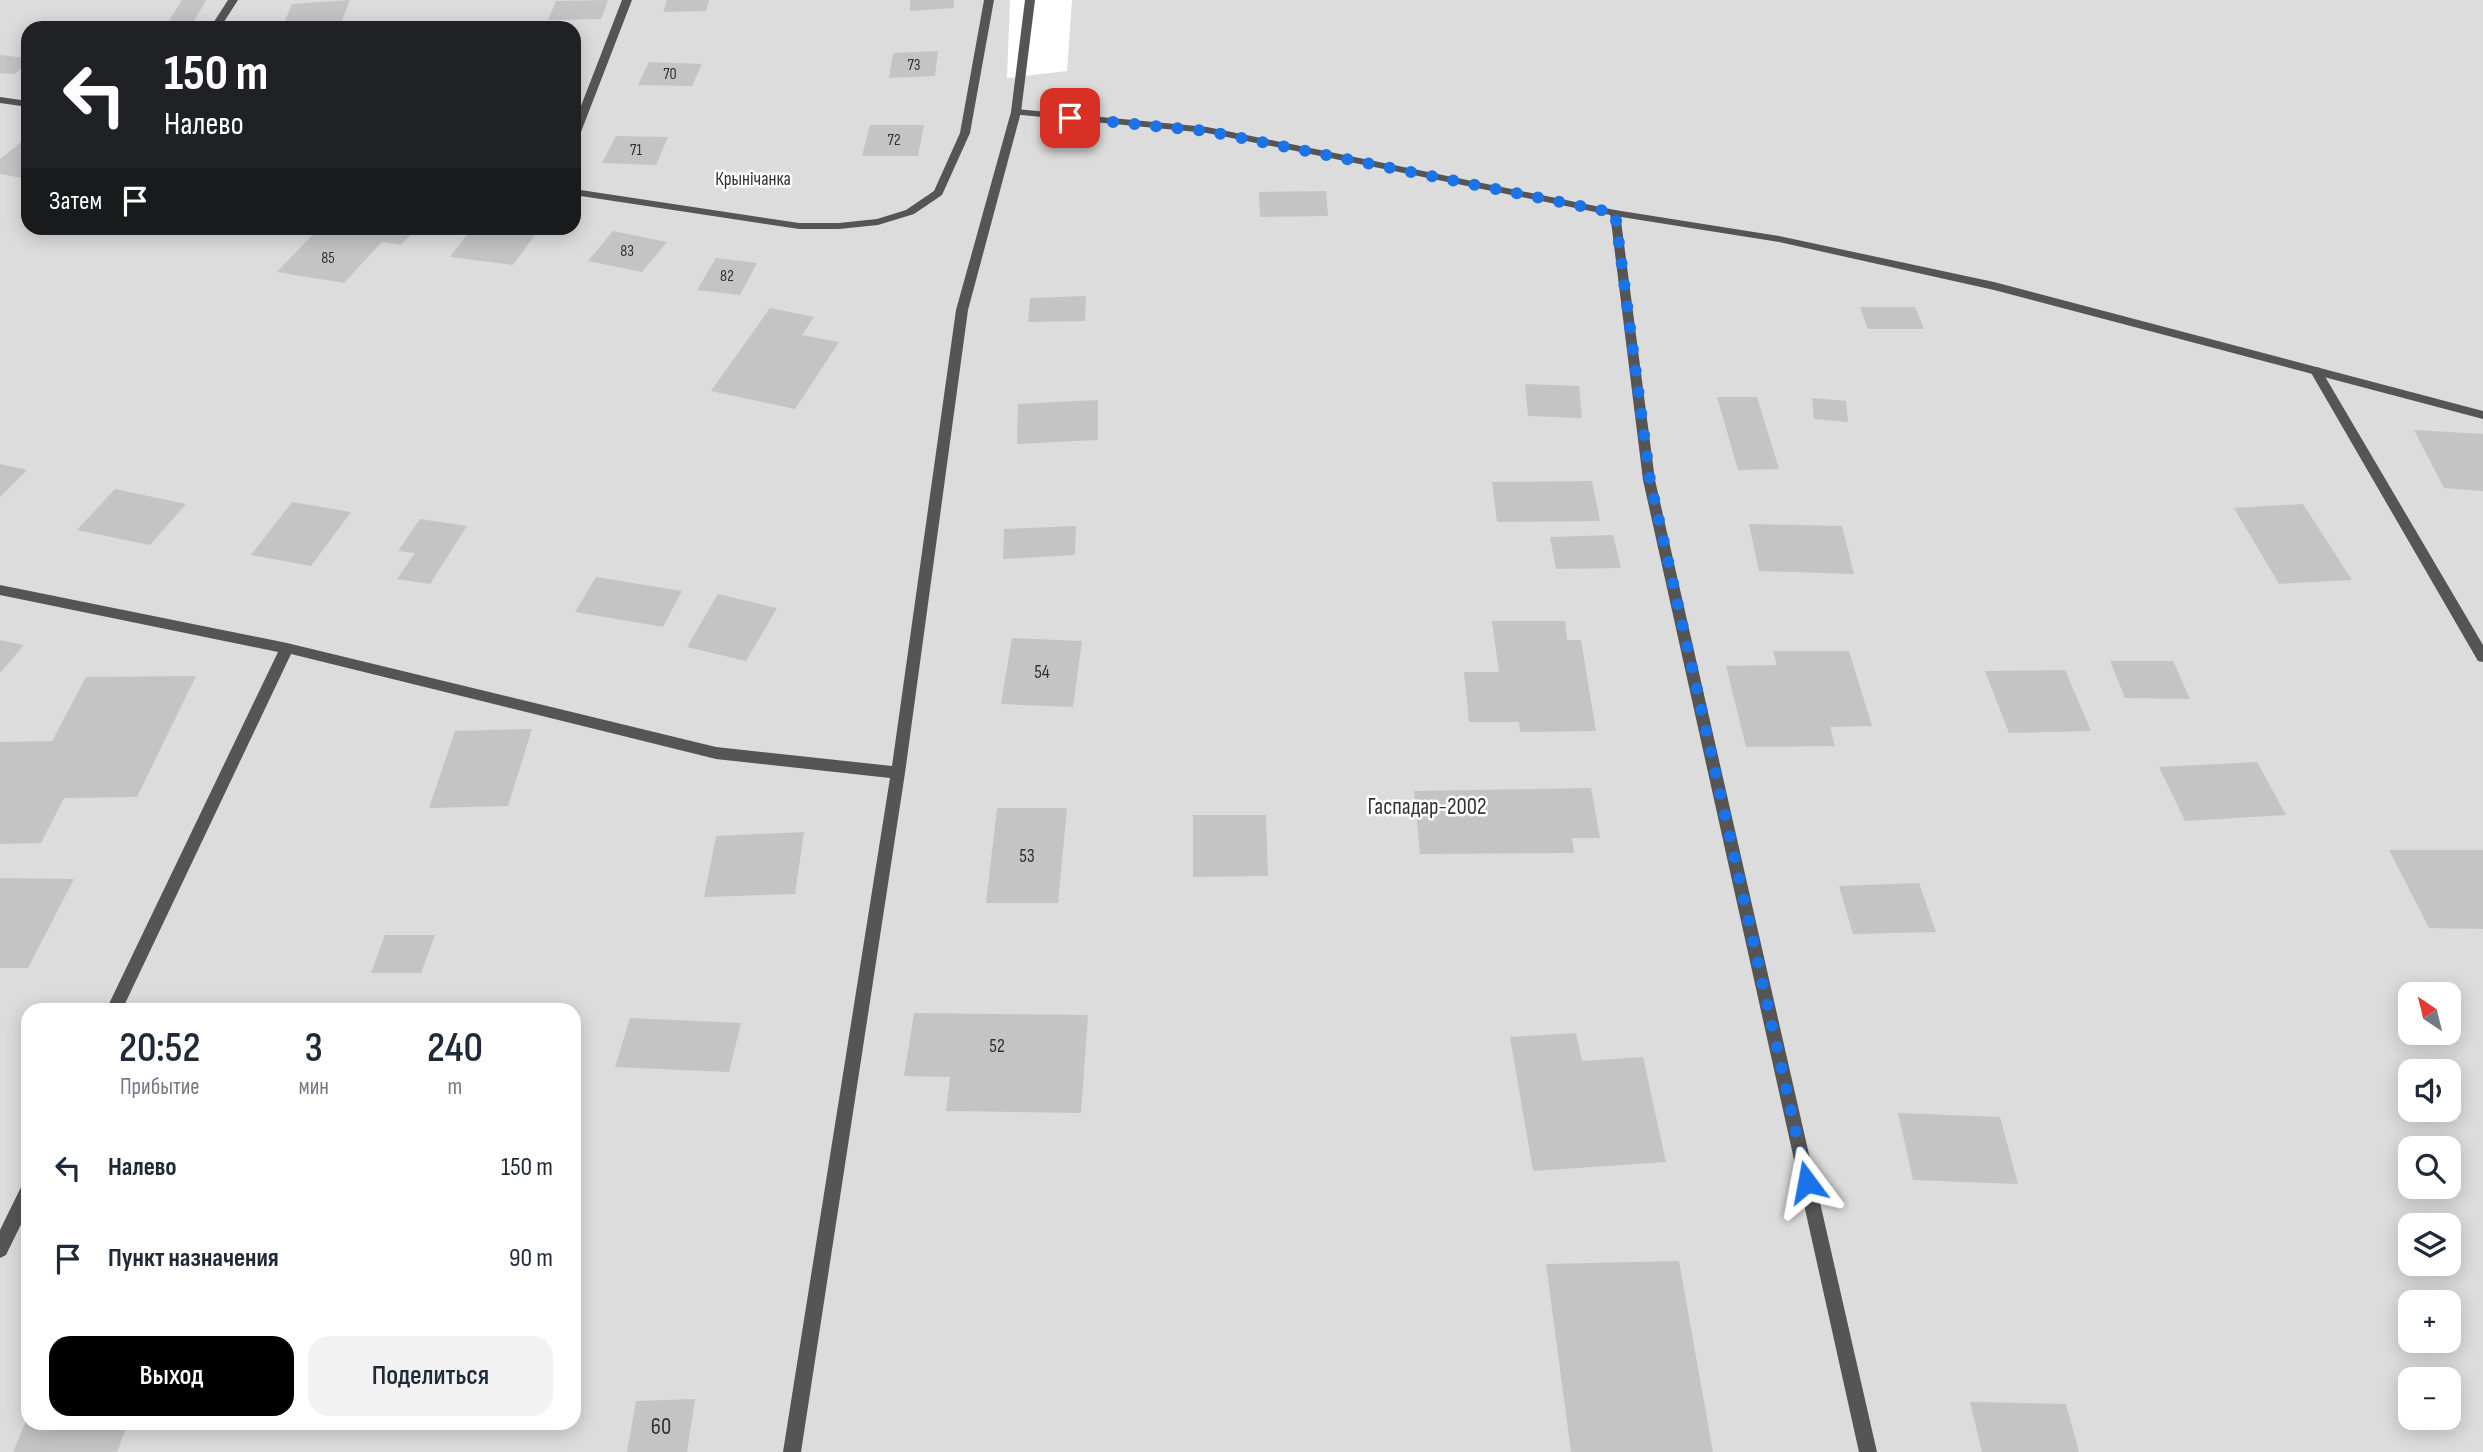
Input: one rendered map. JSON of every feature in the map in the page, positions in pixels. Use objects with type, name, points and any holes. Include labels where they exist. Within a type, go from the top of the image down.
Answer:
[{"type":"street","points":[[220,21],[233,0]]},
{"type":"street","points":[[581,119],[627,0]]},
{"type":"street","points":[[581,193],[799,226],[878,222],[911,212],[937,192],[965,133],[989,0]]},
{"type":"street","points":[[792,1452],[898,773],[962,310],[1016,112],[1030,0]]},
{"type":"street","points":[[0,100],[21,103]]},
{"type":"street","points":[[1016,112],[1207,131],[1615,213],[1779,239],[1994,286],[2483,415]]},
{"type":"street","points":[[1615,213],[1650,480],[1868,1452]]},
{"type":"street","points":[[2316,372],[2483,657]]},
{"type":"street","points":[[0,590],[288,648],[716,753],[898,773]]},
{"type":"street","points":[[117,1003],[288,648]]},
{"type":"street","points":[[0,1249],[21,1206]]},
{"type":"green space","name":"Гаспадар-2002","points":[[0,0],[1010,0],[1007,78],[1067,71],[1072,0],[2483,0],[2483,1452],[0,1452]]},
{"type":"building","points":[[182,0],[206,0],[194,21],[169,21]]},
{"type":"building","points":[[350,0],[342,21],[285,21],[292,4]]},
{"type":"building","points":[[608,0],[601,19],[548,20],[556,1]]},
{"type":"building","points":[[667,0],[709,0],[706,11],[663,12]]},
{"type":"building","points":[[910,0],[954,0],[954,8],[910,11]]},
{"type":"building","points":[[938,51],[935,76],[889,78],[893,53]]},
{"type":"building","points":[[0,55],[21,57],[21,68],[15,74],[0,73]]},
{"type":"building","points":[[649,62],[702,64],[692,86],[638,85]]},
{"type":"building","points":[[870,125],[924,125],[918,156],[862,156]]},
{"type":"building","points":[[616,136],[668,137],[656,165],[602,163]]},
{"type":"building","points":[[21,142],[21,178],[0,174],[0,159]]},
{"type":"building","points":[[1326,191],[1328,216],[1260,217],[1259,192]]},
{"type":"building","points":[[613,231],[667,242],[642,272],[588,261]]},
{"type":"building","points":[[312,235],[410,235],[401,245],[382,242],[344,283],[277,272]]},
{"type":"building","points":[[467,235],[535,235],[513,265],[450,257]]},
{"type":"building","points":[[716,258],[757,263],[740,295],[697,290]]},
{"type":"building","points":[[1086,296],[1085,321],[1028,322],[1030,298]]},
{"type":"building","points":[[1860,307],[1915,307],[1924,329],[1868,329]]},
{"type":"building","points":[[770,308],[814,317],[802,335],[839,342],[795,409],[711,391]]},
{"type":"building","points":[[1525,384],[1579,386],[1582,418],[1528,416]]},
{"type":"building","points":[[1717,397],[1757,397],[1779,469],[1738,470]]},
{"type":"building","points":[[1812,398],[1846,401],[1848,422],[1814,419]]},
{"type":"building","points":[[1098,400],[1098,440],[1017,444],[1018,404]]},
{"type":"building","points":[[2414,430],[2483,434],[2483,491],[2444,488]]},
{"type":"building","points":[[0,464],[27,470],[0,497]]},
{"type":"building","points":[[1592,481],[1600,521],[1497,522],[1492,482]]},
{"type":"building","points":[[115,489],[186,504],[150,545],[77,530]]},
{"type":"building","points":[[292,502],[351,512],[311,566],[251,555]]},
{"type":"building","points":[[2303,504],[2352,580],[2279,584],[2234,508]]},
{"type":"building","points":[[420,519],[467,526],[430,584],[397,579],[415,553],[398,551]]},
{"type":"building","points":[[1749,524],[1842,526],[1854,574],[1759,571]]},
{"type":"building","points":[[1076,526],[1075,555],[1003,559],[1004,529]]},
{"type":"building","points":[[1613,535],[1621,568],[1556,569],[1550,537]]},
{"type":"building","points":[[596,577],[682,591],[663,627],[575,612]]},
{"type":"building","points":[[718,594],[777,608],[746,661],[687,647]]},
{"type":"building","points":[[1492,621],[1565,621],[1567,640],[1581,640],[1596,731],[1520,732],[1519,722],[1469,722],[1464,672],[1499,672]]},
{"type":"building","points":[[1012,638],[1082,641],[1073,707],[1001,704]]},
{"type":"building","points":[[0,640],[24,645],[0,673]]},
{"type":"building","points":[[1773,651],[1849,651],[1872,726],[1830,727],[1835,746],[1746,747],[1726,666],[1777,665]]},
{"type":"building","points":[[2110,661],[2173,661],[2190,699],[2125,698]]},
{"type":"building","points":[[2065,670],[2091,731],[2009,733],[1985,671]]},
{"type":"building","points":[[196,676],[137,797],[64,798],[41,843],[0,844],[0,742],[52,741],[86,677]]},
{"type":"building","points":[[532,729],[508,806],[429,808],[455,731]]},
{"type":"building","points":[[2257,762],[2286,815],[2185,821],[2159,767]]},
{"type":"building","points":[[1591,788],[1600,838],[1572,838],[1574,853],[1420,854],[1414,791]]},
{"type":"building","points":[[997,808],[1067,808],[1058,903],[986,903]]},
{"type":"building","points":[[1193,815],[1266,815],[1268,876],[1193,877]]},
{"type":"building","points":[[804,832],[795,894],[704,897],[716,836]]},
{"type":"building","points":[[2389,850],[2483,850],[2483,929],[2429,928]]},
{"type":"building","points":[[0,878],[74,879],[28,968],[0,968]]},
{"type":"building","points":[[1919,883],[1936,932],[1853,934],[1839,886]]},
{"type":"building","points":[[385,935],[435,935],[421,973],[371,973]]},
{"type":"building","points":[[914,1013],[1088,1015],[1081,1113],[946,1111],[950,1077],[904,1076]]},
{"type":"building","points":[[630,1018],[741,1023],[729,1072],[615,1067]]},
{"type":"building","points":[[1576,1033],[1582,1061],[1643,1057],[1666,1162],[1533,1171],[1510,1037]]},
{"type":"building","points":[[1898,1113],[2000,1117],[2018,1184],[1913,1180]]},
{"type":"building","points":[[1679,1261],[1713,1452],[1571,1452],[1546,1264]]},
{"type":"building","points":[[695,1399],[687,1452],[627,1452],[636,1401]]},
{"type":"building","points":[[1970,1402],[2066,1404],[2079,1452],[1982,1452]]},
{"type":"building","points":[[22,1430],[125,1430],[117,1452],[13,1452]]},
{"type":"route","points":[[1070,118],[1207,131],[1615,213],[1650,480],[1807,1182]]},
{"type":"park label","name":"Крынічанка","points":[[753,179]]}]
